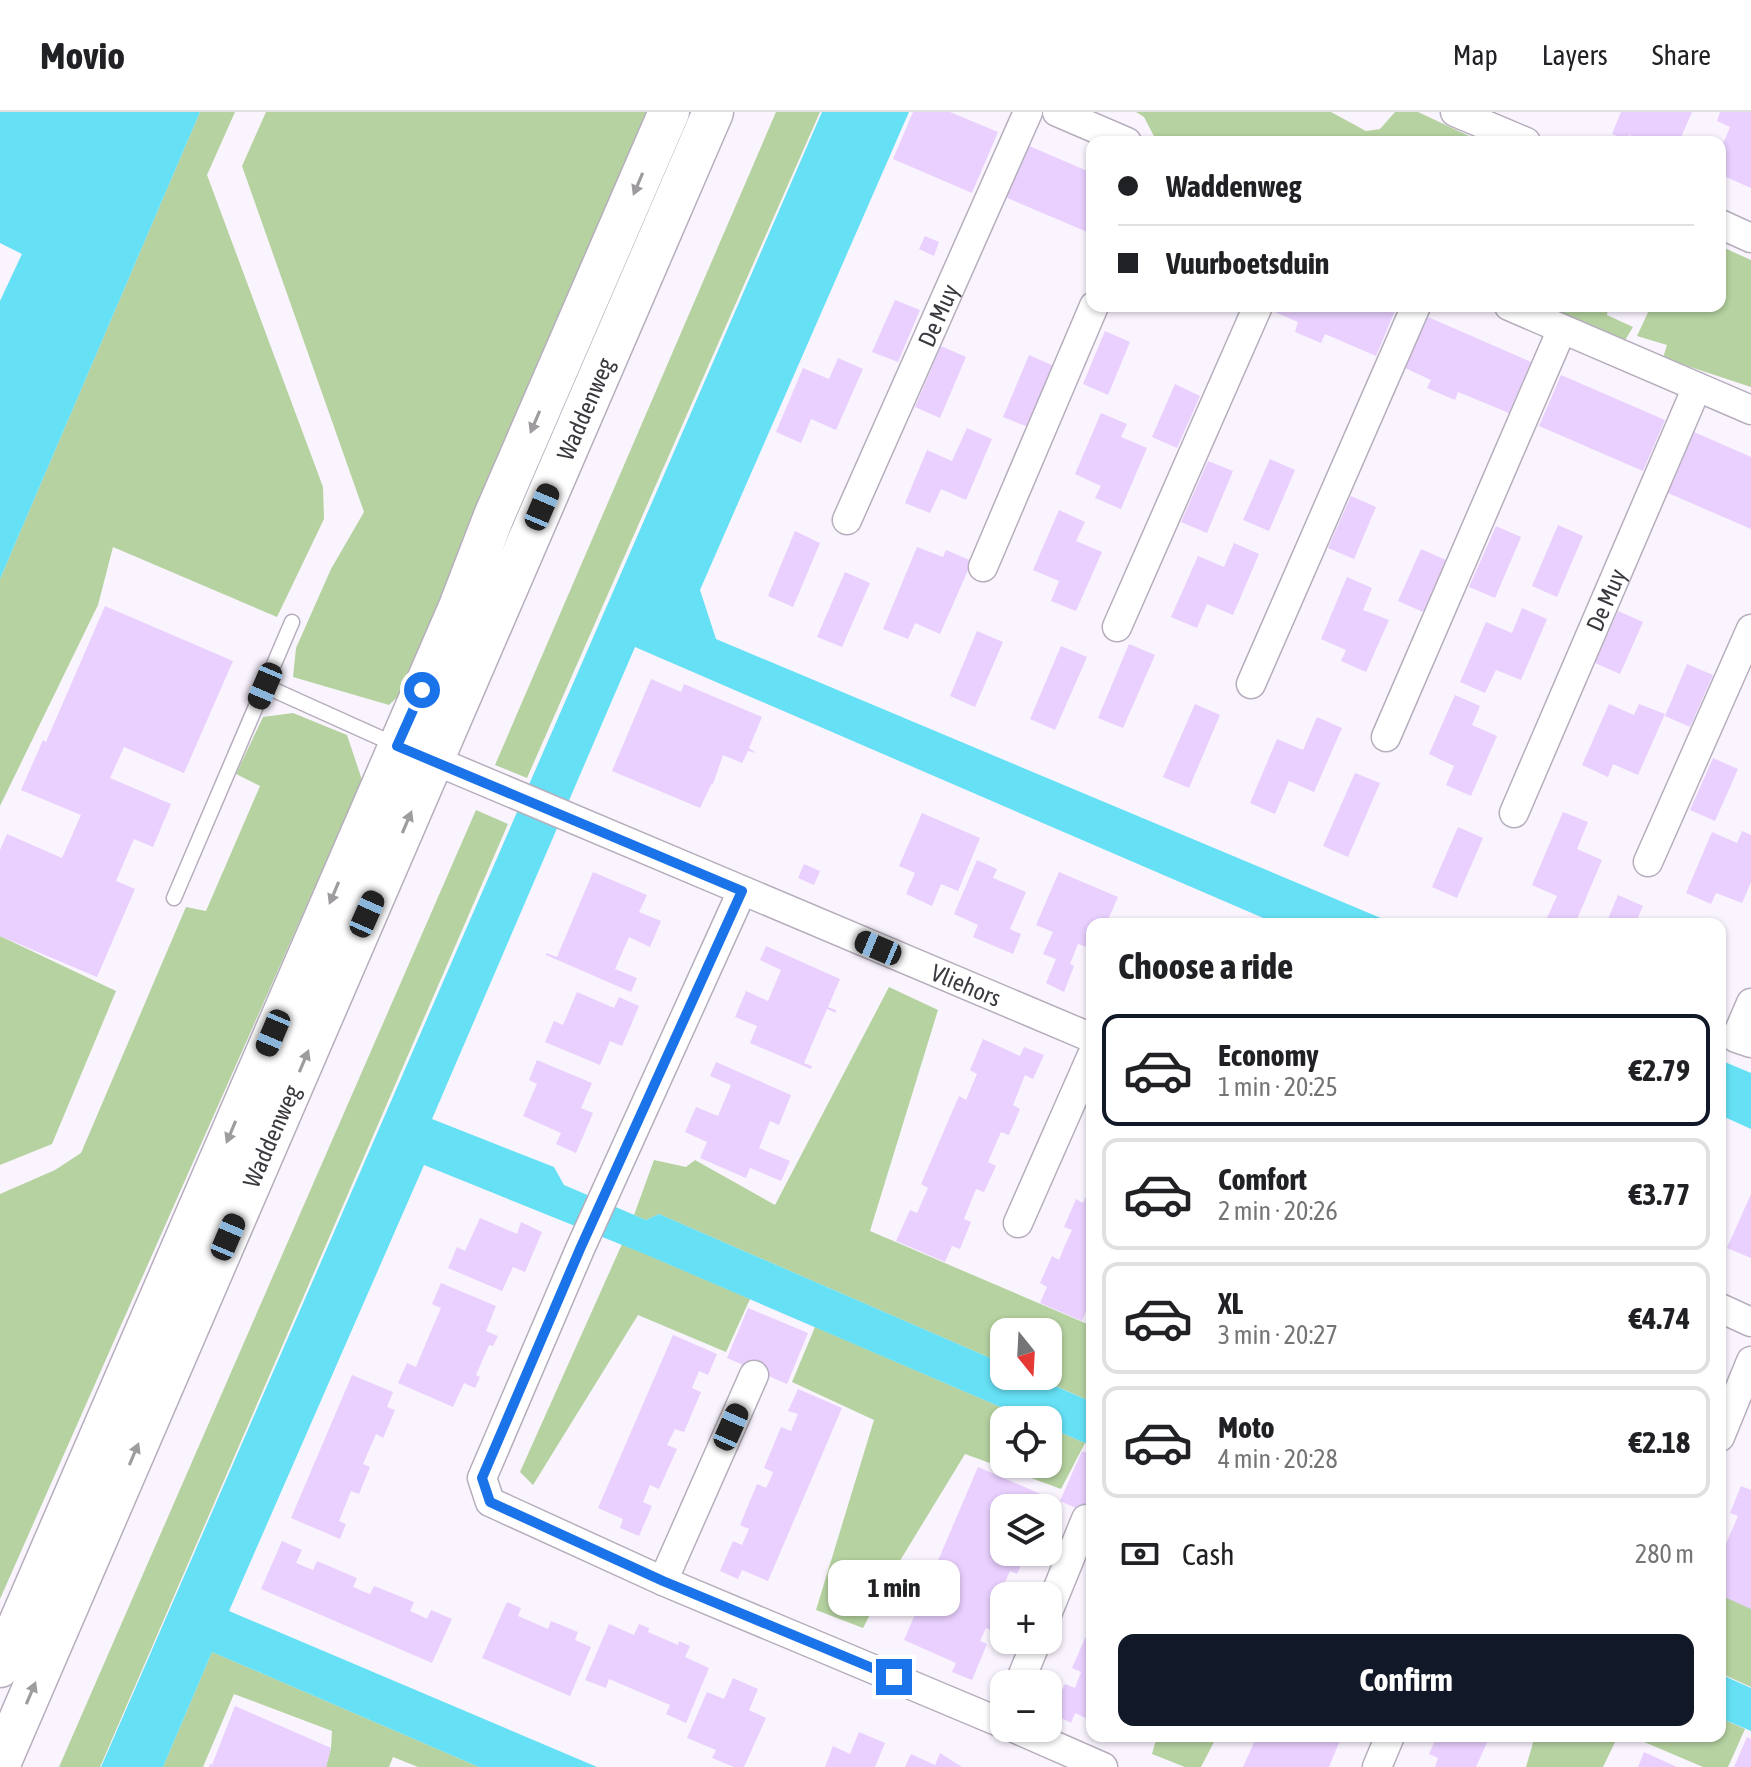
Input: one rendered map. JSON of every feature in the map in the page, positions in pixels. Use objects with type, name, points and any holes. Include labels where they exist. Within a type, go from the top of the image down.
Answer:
[{"type":"street","name":"Waddenweg","points":[[0,1667],[669,112]]},
{"type":"street","name":"Waddenweg","points":[[0,1764],[713,112]]},
{"type":"street","name":"De Muy","points":[[847,520],[1028,112]]},
{"type":"street","points":[[1057,112],[1113,136]]},
{"type":"street","points":[[1455,112],[1512,136]]},
{"type":"street","points":[[1726,227],[1751,238]]},
{"type":"street","points":[[983,567],[1091,312]]},
{"type":"street","points":[[1117,627],[1255,312]]},
{"type":"street","points":[[1251,684],[1413,312]]},
{"type":"street","points":[[1523,312],[1751,410]]},
{"type":"street","points":[[1386,737],[1562,329]]},
{"type":"street","name":"De Muy","points":[[1514,813],[1697,387]]},
{"type":"street","points":[[1648,862],[1751,629]]},
{"type":"street","name":"Vliehors","points":[[397,746],[1086,1035]]},
{"type":"street","points":[[742,891],[580,1249],[482,1478],[490,1502],[663,1581],[990,1717]]},
{"type":"street","points":[[1751,1003],[1736,1038],[1751,1043]]},
{"type":"street","points":[[1018,1223],[1086,1069]]},
{"type":"street","points":[[1726,1311],[1751,1322]]},
{"type":"street","points":[[1726,1422],[1751,1361]]},
{"type":"street","points":[[663,1581],[754,1375]]},
{"type":"street","points":[[1060,1582],[1086,1519]]},
{"type":"street","points":[[1047,1742],[1103,1767]]},
{"type":"street","points":[[1377,1767],[1387,1742]]},
{"type":"lane","points":[[174,898],[292,622]]},
{"type":"lane","points":[[265,686],[397,746]]},
{"type":"green space","points":[[200,112],[235,112],[207,175],[323,487],[324,519],[277,617],[113,547],[98,605],[0,806],[0,579]]},
{"type":"green space","points":[[266,112],[658,112],[405,690],[389,705],[293,677],[296,648],[331,569],[364,512],[242,166]]},
{"type":"green space","points":[[776,112],[820,112],[527,778],[495,765]]},
{"type":"green space","points":[[1136,112],[1331,112],[1366,131],[1380,129],[1395,112],[1418,112],[1469,136],[1154,136],[1144,117]]},
{"type":"green space","points":[[1726,249],[1751,260],[1751,387],[1663,358],[1667,345],[1637,336],[1648,312],[1726,312]]},
{"type":"green space","points":[[1556,312],[1607,312],[1607,315],[1633,327],[1624,342]]},
{"type":"green space","points":[[293,713],[347,735],[362,780],[0,1599],[0,1194],[55,1170],[81,1153],[186,907],[206,911],[260,786],[236,774],[263,717]]},
{"type":"green space","points":[[476,810],[508,824],[100,1767],[59,1767]]},
{"type":"green space","points":[[0,936],[116,991],[52,1144],[0,1165]]},
{"type":"green space","points":[[889,987],[938,1010],[870,1231],[1086,1323],[1086,1399],[1062,1389],[1062,1318],[990,1318],[990,1358],[659,1214],[646,1220],[634,1215],[654,1160],[686,1167],[695,1160],[775,1205]]},
{"type":"green space","points":[[622,1244],[750,1299],[726,1352],[638,1315],[533,1485],[520,1472]]},
{"type":"green space","points":[[815,1327],[998,1406],[990,1406],[990,1463],[965,1454],[887,1582],[863,1628],[816,1610],[874,1420],[792,1382]]},
{"type":"green space","points":[[1062,1433],[1085,1443],[1061,1489],[1031,1478],[1062,1478]]},
{"type":"green space","points":[[1726,1597],[1751,1608],[1751,1687],[1726,1676]]},
{"type":"green space","points":[[212,1652],[479,1767],[418,1767],[393,1757],[389,1767],[326,1767],[332,1731],[234,1694],[203,1767],[163,1767]]},
{"type":"green space","points":[[1726,1721],[1745,1729],[1728,1767],[1703,1767],[1644,1742],[1726,1742]]},
{"type":"green space","points":[[1155,1742],[1214,1742],[1201,1767],[1185,1767],[1152,1754]]},
{"type":"green space","points":[[1533,1742],[1615,1742],[1603,1767],[1526,1767]]},
{"type":"water","points":[[0,112],[200,112],[0,579],[0,301],[22,254],[0,243]]},
{"type":"water","points":[[822,112],[909,112],[700,590],[716,639],[1381,918],[1263,918],[635,647],[432,1119],[554,1167],[564,1185],[646,1220],[659,1214],[990,1358],[990,1390],[1062,1389],[1086,1399],[1086,1443],[1062,1433],[1062,1406],[998,1406],[647,1255],[424,1165],[229,1611],[597,1767],[479,1767],[212,1652],[163,1767],[101,1767]]},
{"type":"water","points":[[1726,1063],[1751,1073],[1751,1129],[1726,1118]]},
{"type":"water","points":[[1726,1677],[1751,1688],[1751,1731],[1726,1721]]},
{"type":"building","points":[[913,112],[950,112],[998,132],[972,193],[893,159]]},
{"type":"building","points":[[1621,112],[1692,112],[1682,136],[1612,134]]},
{"type":"building","points":[[1720,112],[1751,112],[1751,188],[1726,177],[1726,137],[1730,127],[1717,121]]},
{"type":"building","points":[[1027,145],[1086,170],[1086,231],[1005,197]]},
{"type":"building","points":[[925,236],[939,242],[934,256],[919,249]]},
{"type":"building","points":[[895,300],[920,310],[898,362],[872,352]]},
{"type":"building","points":[[1274,312],[1394,312],[1376,356],[1325,334],[1321,343],[1295,332],[1298,322]]},
{"type":"building","points":[[1428,317],[1531,362],[1509,413],[1458,392],[1455,400],[1427,388],[1431,380],[1405,368]]},
{"type":"building","points":[[1105,331],[1130,342],[1108,395],[1083,384]]},
{"type":"building","points":[[941,346],[966,357],[940,418],[915,407]]},
{"type":"building","points":[[1029,355],[1054,366],[1028,427],[1003,417]]},
{"type":"building","points":[[838,358],[863,369],[836,430],[811,419],[801,443],[776,432],[803,368],[829,379]]},
{"type":"building","points":[[1561,375],[1665,420],[1643,471],[1539,426]]},
{"type":"building","points":[[1175,384],[1200,396],[1177,448],[1152,437]]},
{"type":"building","points":[[1101,413],[1127,424],[1121,437],[1147,448],[1121,509],[1095,498],[1101,486],[1075,474]]},
{"type":"building","points":[[967,428],[992,439],[966,500],[941,489],[930,513],[905,503],[927,450],[952,461]]},
{"type":"building","points":[[1694,432],[1751,457],[1751,529],[1668,493]]},
{"type":"building","points":[[1270,459],[1295,470],[1269,531],[1243,520]]},
{"type":"building","points":[[1208,461],[1233,471],[1207,533],[1181,522]]},
{"type":"building","points":[[1351,496],[1376,507],[1354,559],[1328,548]]},
{"type":"building","points":[[1059,510],[1085,522],[1076,541],[1102,552],[1076,611],[1051,601],[1059,581],[1033,570]]},
{"type":"building","points":[[1558,525],[1583,536],[1557,597],[1532,586]]},
{"type":"building","points":[[1496,526],[1521,537],[1495,598],[1469,587]]},
{"type":"building","points":[[795,531],[820,543],[793,607],[768,596]]},
{"type":"building","points":[[1234,543],[1259,554],[1233,615],[1207,604],[1197,628],[1171,617],[1198,556],[1224,567]]},
{"type":"building","points":[[917,547],[943,557],[946,550],[972,561],[940,634],[915,623],[908,639],[883,629]]},
{"type":"building","points":[[1421,549],[1446,560],[1423,612],[1398,601]]},
{"type":"building","points":[[845,572],[870,583],[842,647],[817,637]]},
{"type":"building","points":[[1347,577],[1372,588],[1363,610],[1389,620],[1366,672],[1341,661],[1346,650],[1321,639]]},
{"type":"building","points":[[105,606],[233,661],[184,773],[124,747],[110,778],[171,804],[153,847],[134,839],[124,862],[116,881],[135,889],[97,977],[0,936],[0,850],[7,834],[62,858],[81,815],[21,790],[43,740],[46,742]]},
{"type":"building","points":[[1522,608],[1547,619],[1521,680],[1496,670],[1485,693],[1460,682],[1486,622],[1512,633]]},
{"type":"building","points":[[1618,611],[1643,622],[1620,674],[1595,663]]},
{"type":"building","points":[[977,631],[1003,642],[975,707],[950,696]]},
{"type":"building","points":[[1129,644],[1155,655],[1123,728],[1098,718]]},
{"type":"building","points":[[1061,646],[1087,657],[1055,730],[1030,719]]},
{"type":"building","points":[[1687,664],[1713,675],[1690,727],[1665,716]]},
{"type":"building","points":[[651,679],[681,692],[684,684],[762,717],[749,748],[756,753],[748,751],[742,763],[723,755],[700,808],[612,771]]},
{"type":"building","points":[[1455,695],[1480,706],[1472,725],[1497,736],[1471,796],[1446,785],[1454,766],[1429,754]]},
{"type":"building","points":[[1195,704],[1220,715],[1189,788],[1163,777]]},
{"type":"building","points":[[1609,704],[1634,715],[1639,704],[1665,714],[1638,775],[1613,764],[1608,777],[1582,765]]},
{"type":"building","points":[[1317,717],[1342,728],[1314,792],[1289,781],[1275,814],[1250,803],[1277,739],[1303,750]]},
{"type":"building","points":[[1713,758],[1738,769],[1715,821],[1690,810]]},
{"type":"building","points":[[1355,773],[1380,783],[1348,857],[1323,846]]},
{"type":"building","points":[[1563,812],[1588,822],[1577,849],[1602,860],[1578,918],[1547,918],[1557,896],[1532,885]]},
{"type":"building","points":[[922,813],[980,838],[958,891],[941,884],[932,906],[906,894],[915,873],[899,866]]},
{"type":"building","points":[[1458,827],[1483,838],[1457,898],[1432,887]]},
{"type":"building","points":[[1742,831],[1751,835],[1751,882],[1742,903],[1716,893],[1711,904],[1686,893],[1712,832],[1737,843]]},
{"type":"building","points":[[977,860],[997,869],[993,878],[1026,892],[1010,929],[1021,934],[1013,954],[973,937],[978,925],[954,914]]},
{"type":"building","points":[[804,864],[820,871],[814,885],[798,878]]},
{"type":"building","points":[[593,872],[647,895],[639,912],[661,921],[650,947],[629,937],[615,969],[637,978],[631,992],[546,955],[557,957]]},
{"type":"building","points":[[1059,872],[1118,897],[1109,918],[1086,918],[1086,947],[1078,944],[1064,992],[1046,983],[1056,959],[1043,954],[1053,932],[1036,925]]},
{"type":"building","points":[[1618,895],[1643,906],[1638,918],[1608,918]]},
{"type":"building","points":[[766,946],[840,979],[828,1007],[836,1013],[827,1009],[804,1063],[812,1066],[811,1069],[750,1043],[757,1026],[735,1017],[746,991],[768,1001],[781,970],[760,960]]},
{"type":"building","points":[[577,992],[614,1008],[619,997],[639,1006],[622,1046],[610,1041],[600,1065],[545,1042],[554,1021],[563,1025]]},
{"type":"building","points":[[983,1039],[1020,1056],[1024,1047],[1044,1055],[1033,1079],[1025,1075],[1013,1105],[1020,1109],[1009,1135],[1001,1132],[988,1162],[996,1166],[984,1192],[976,1189],[964,1219],[971,1222],[960,1249],[952,1246],[945,1262],[896,1241],[910,1210],[917,1213],[928,1188],[921,1184],[959,1096],[966,1100],[977,1074],[970,1070]]},
{"type":"building","points":[[537,1060],[592,1083],[581,1108],[593,1113],[576,1153],[556,1144],[561,1133],[523,1116],[537,1084],[529,1080]]},
{"type":"building","points":[[716,1062],[791,1095],[779,1125],[770,1121],[759,1148],[790,1161],[781,1181],[750,1168],[746,1178],[700,1158],[707,1142],[685,1132],[696,1107],[718,1116],[731,1085],[710,1076]]},
{"type":"building","points":[[1751,1194],[1751,1258],[1727,1248]]},
{"type":"building","points":[[1086,1196],[1086,1311],[1082,1321],[1040,1303],[1047,1287],[1040,1283],[1052,1256],[1059,1260],[1072,1230],[1064,1227],[1076,1199],[1083,1203]]},
{"type":"building","points":[[480,1218],[517,1234],[521,1222],[542,1232],[525,1272],[513,1267],[502,1291],[448,1268],[457,1247],[465,1251]]},
{"type":"building","points":[[441,1283],[496,1306],[486,1331],[498,1336],[493,1346],[489,1345],[476,1375],[480,1377],[475,1388],[464,1383],[453,1407],[398,1383],[407,1363],[416,1367],[441,1308],[432,1304]]},
{"type":"building","points":[[748,1308],[808,1333],[787,1384],[727,1358]]},
{"type":"building","points":[[673,1335],[717,1354],[708,1375],[699,1371],[692,1388],[701,1392],[684,1432],[675,1429],[667,1445],[677,1449],[659,1489],[650,1485],[643,1502],[652,1506],[639,1536],[620,1528],[623,1519],[598,1508]]},
{"type":"building","points":[[352,1375],[393,1392],[387,1407],[395,1410],[383,1438],[376,1434],[363,1464],[370,1467],[359,1494],[351,1491],[339,1521],[346,1524],[340,1539],[291,1518]]},
{"type":"building","points":[[798,1389],[842,1408],[768,1581],[742,1570],[738,1579],[720,1571],[733,1541],[742,1545],[749,1529],[740,1525],[757,1484],[766,1488],[770,1480],[773,1472],[764,1468],[781,1427],[791,1431],[798,1414],[788,1411]]},
{"type":"building","points":[[1082,1451],[1086,1453],[1086,1512],[1062,1502]]},
{"type":"building","points":[[978,1467],[990,1472],[990,1478],[1004,1478],[1041,1494],[990,1494],[990,1566],[1021,1566],[1017,1574],[1010,1571],[1005,1582],[990,1582],[990,1630],[986,1628],[980,1641],[987,1644],[972,1680],[952,1672],[956,1663],[904,1640]]},
{"type":"building","points":[[1741,1486],[1751,1490],[1751,1609],[1726,1598],[1726,1544],[1738,1516],[1730,1513]]},
{"type":"building","points":[[282,1541],[302,1550],[296,1563],[313,1570],[317,1561],[357,1578],[353,1587],[362,1591],[370,1594],[374,1586],[414,1602],[410,1611],[427,1619],[431,1610],[452,1619],[432,1663],[261,1589]]},
{"type":"building","points":[[507,1602],[521,1608],[518,1616],[548,1629],[551,1621],[578,1632],[575,1640],[591,1647],[570,1696],[482,1658]]},
{"type":"building","points":[[609,1624],[634,1635],[639,1624],[649,1628],[648,1632],[678,1645],[679,1641],[690,1646],[685,1657],[709,1668],[686,1723],[666,1714],[670,1705],[609,1679],[606,1688],[585,1680]]},
{"type":"building","points":[[1086,1636],[1086,1718],[1075,1713],[1071,1723],[1062,1718],[1062,1691],[1065,1684],[1075,1688],[1081,1672],[1072,1668]]},
{"type":"building","points":[[733,1678],[758,1689],[749,1710],[766,1718],[744,1767],[734,1767],[712,1758],[716,1750],[687,1738],[707,1692],[724,1699]]},
{"type":"building","points":[[235,1706],[331,1748],[326,1767],[209,1767]]},
{"type":"building","points":[[859,1732],[885,1743],[875,1767],[825,1767],[833,1746],[850,1754]]},
{"type":"building","points":[[1747,1737],[1751,1739],[1751,1767],[1734,1767]]},
{"type":"building","points":[[1254,1742],[1339,1742],[1329,1767],[1243,1767]]},
{"type":"building","points":[[1434,1742],[1487,1742],[1476,1767],[1435,1767],[1438,1758],[1429,1754]]},
{"type":"building","points":[[1644,1752],[1677,1767],[1638,1767]]},
{"type":"building","points":[[940,1753],[962,1767],[905,1767],[911,1754],[935,1765]]},
{"type":"route","points":[[422,690],[397,746],[742,891],[580,1249],[482,1478],[490,1502],[663,1581],[894,1677]]}]
